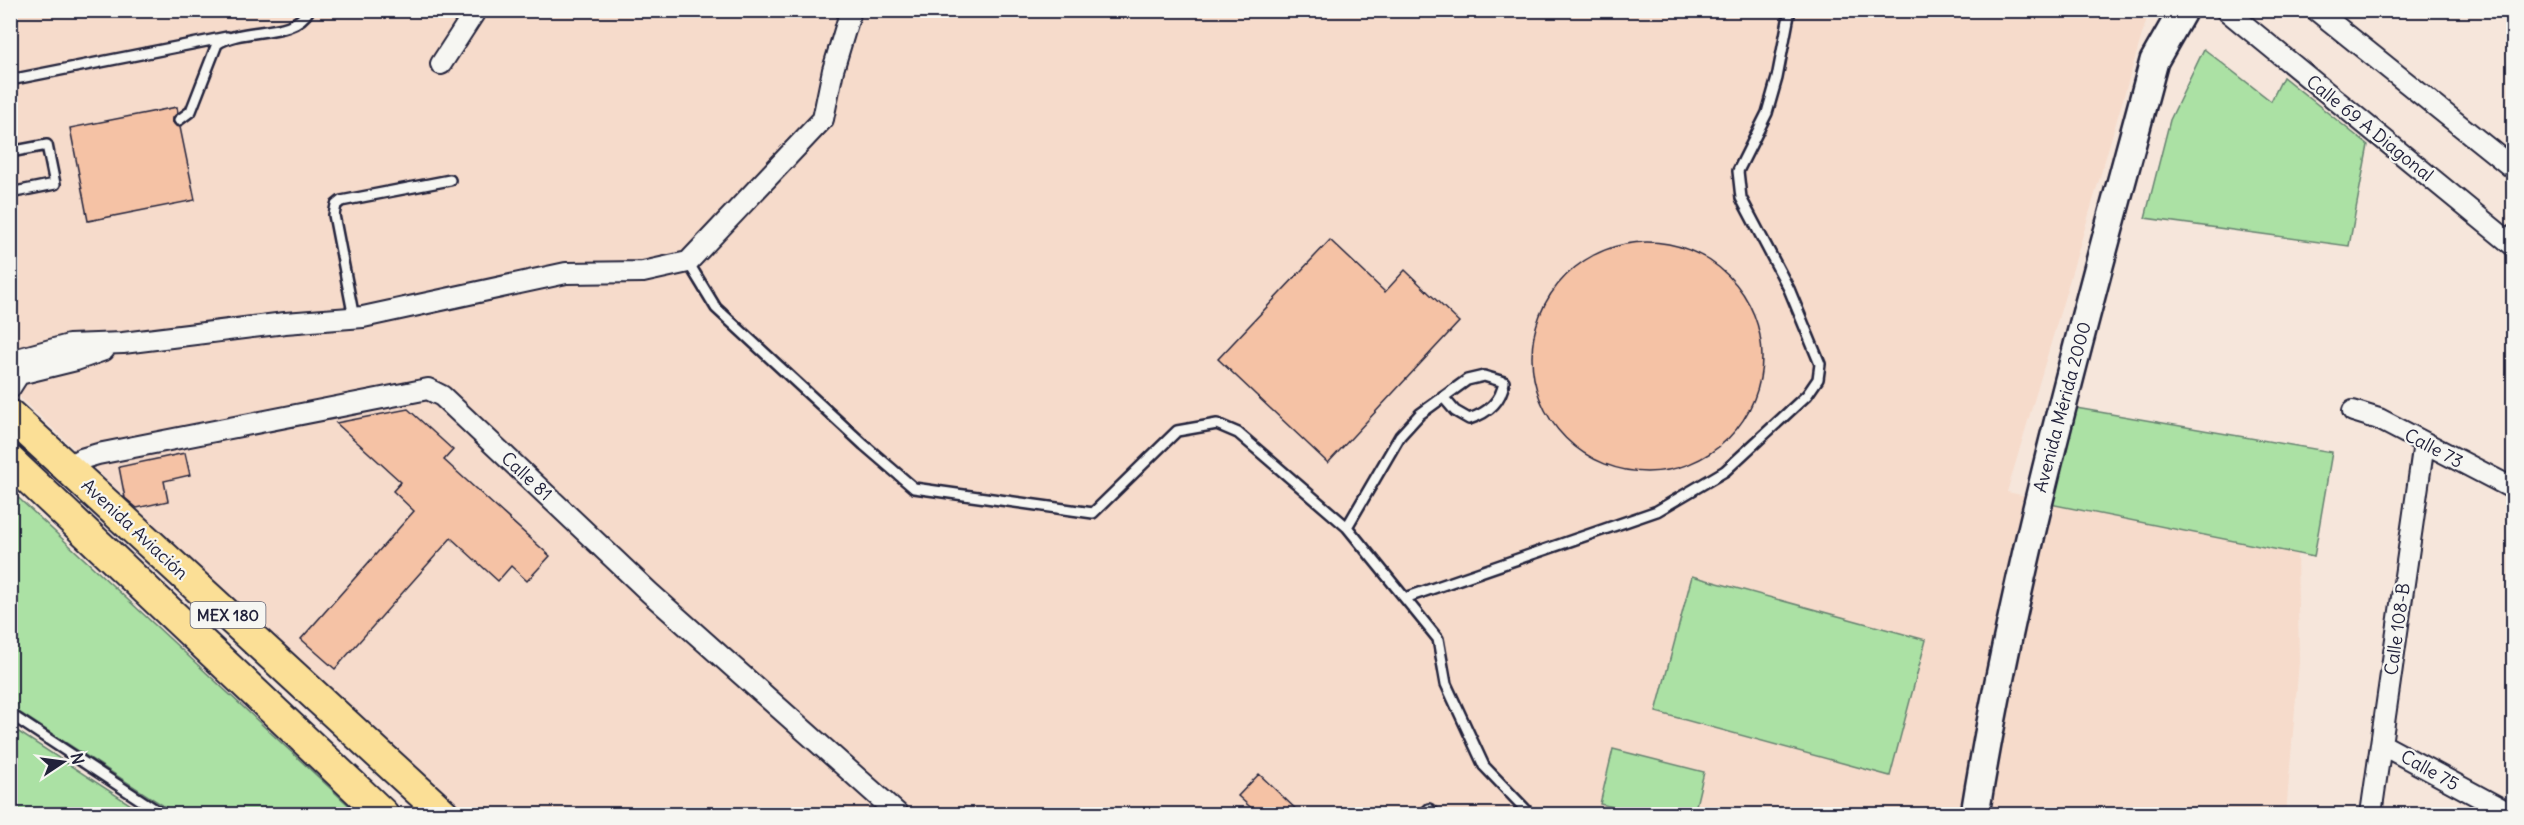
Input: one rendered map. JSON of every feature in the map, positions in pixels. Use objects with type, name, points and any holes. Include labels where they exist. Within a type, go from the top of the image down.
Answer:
[{"type":"main road","name":"Avenida Mérida 2000","points":[[1975,814],[1991,713],[2043,477],[2154,61],[2183,10]]},
{"type":"main road","name":"Avenida Aviación","points":[[10,415],[444,814]]},
{"type":"main road","name":"Avenida Aviación","points":[[10,461],[383,814]]},
{"type":"street","points":[[441,64],[476,10]]},
{"type":"street","points":[[11,356],[69,345],[123,343],[285,323],[354,318],[566,273],[642,272],[688,262],[824,119],[833,70],[851,10]]},
{"type":"street","name":"Calle 69 A Diagonal","points":[[2226,10],[2514,246]]},
{"type":"street","points":[[2316,10],[2514,169]]},
{"type":"street","points":[[10,388],[19,374],[76,360],[123,343]]},
{"type":"street","name":"Calle 81","points":[[68,467],[81,459],[98,454],[428,389],[442,396],[650,593],[898,814]]},
{"type":"street","name":"Calle 73","points":[[2353,411],[2379,419],[2514,489]]},
{"type":"street","name":"Calle 108-B","points":[[2371,814],[2424,443]]},
{"type":"street","name":"Calle 75","points":[[2381,744],[2511,814]]},
{"type":"lane","points":[[10,80],[227,37],[295,26],[305,18],[309,10]]},
{"type":"lane","points":[[1405,598],[1657,511],[1725,471],[1807,395],[1818,379],[1820,364],[1789,289],[1741,198],[1738,171],[1767,113],[1791,10]]},
{"type":"lane","points":[[179,120],[190,111],[217,44],[227,37]]},
{"type":"lane","points":[[10,152],[47,145],[56,183],[10,193]]},
{"type":"lane","points":[[354,318],[334,215],[336,205],[341,201],[450,180]]},
{"type":"lane","points":[[688,262],[716,308],[864,445],[914,488],[1093,513],[1177,431],[1217,423],[1238,433],[1347,527],[1438,639],[1446,684],[1484,766],[1530,814]]},
{"type":"lane","points":[[1347,527],[1400,436],[1420,414],[1443,397],[1467,380],[1484,376],[1504,382],[1502,394],[1492,407],[1469,419],[1455,411],[1443,397]]},
{"type":"lane","points":[[10,714],[162,814]]},
{"type":"lane","points":[[1424,814],[1429,809],[1435,814]]},
{"type":"shaded area","points":[[10,11],[2149,11],[2007,492],[2297,551],[2299,662],[2286,814],[460,814],[11,389]]},
{"type":"green space","points":[[2204,49],[2271,101],[2283,77],[2368,145],[2349,246],[2145,218],[2170,120]]},
{"type":"green space","points":[[2076,408],[2332,452],[2314,557],[2050,504]]},
{"type":"green space","points":[[10,491],[358,814],[176,814],[11,707]]},
{"type":"green space","points":[[1692,576],[1926,640],[1890,776],[1656,712]]},
{"type":"green space","points":[[11,727],[145,814],[11,814]]},
{"type":"green space","points":[[1613,749],[1704,772],[1694,814],[1643,814],[1600,804]]},
{"type":"building","points":[[177,107],[178,113],[172,121],[180,127],[195,200],[88,221],[70,128]]},
{"type":"building","points":[[1330,240],[1385,292],[1405,270],[1459,322],[1328,463],[1218,359]]},
{"type":"building","points":[[1636,242],[1658,242],[1701,255],[1720,268],[1736,284],[1749,303],[1757,324],[1762,357],[1760,379],[1749,411],[1736,430],[1720,446],[1701,459],[1680,467],[1658,472],[1636,472],[1593,459],[1574,446],[1558,430],[1545,411],[1537,390],[1532,368],[1532,346],[1545,303],[1558,284],[1574,268],[1593,255],[1614,247]]},
{"type":"building","points":[[408,409],[453,450],[444,460],[550,556],[527,581],[511,566],[498,581],[451,538],[335,669],[301,639],[414,511],[393,491],[401,482],[336,423]]},
{"type":"building","points":[[185,453],[190,475],[164,481],[168,501],[137,508],[125,498],[119,467]]},
{"type":"building","points":[[1259,774],[1301,814],[1258,814],[1238,796]]}]
